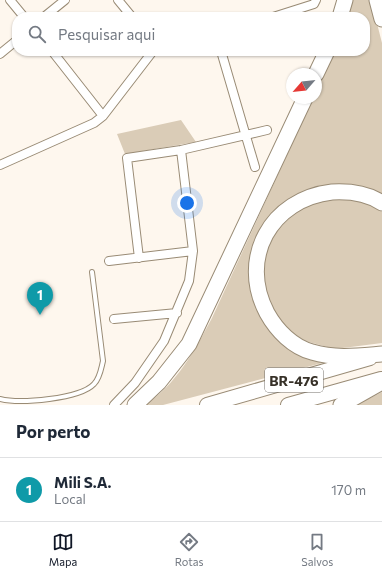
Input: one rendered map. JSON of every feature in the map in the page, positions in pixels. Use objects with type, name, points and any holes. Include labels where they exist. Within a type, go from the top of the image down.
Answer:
[{"type":"highway","points":[[341,12],[345,0]]},
{"type":"highway","points":[[377,0],[382,19]]},
{"type":"highway","points":[[319,68],[325,56]]},
{"type":"highway","points":[[135,405],[160,382],[189,344],[302,104]]},
{"type":"highway","points":[[382,203],[368,196],[355,192],[340,192],[325,193],[297,204],[285,212],[268,230],[262,242],[255,274],[261,302],[270,319],[279,331],[295,344],[311,352],[336,356],[382,354]]},
{"type":"highway","name":"BR-476","points":[[207,405],[382,354]]},
{"type":"highway","points":[[288,405],[382,379]]},
{"type":"highway","points":[[341,405],[382,382]]},
{"type":"street","points":[[10,0],[20,12]]},
{"type":"street","points":[[50,12],[65,0]]},
{"type":"street","points":[[118,0],[128,12]]},
{"type":"street","points":[[287,12],[315,2]]},
{"type":"street","points":[[0,54],[12,44]]},
{"type":"street","points":[[56,56],[104,116]]},
{"type":"street","points":[[0,164],[88,126],[104,116],[150,56]]},
{"type":"street","points":[[222,56],[254,167]]},
{"type":"street","points":[[139,258],[127,158],[181,150],[267,130]]},
{"type":"street","points":[[114,405],[135,383],[164,341],[177,313],[189,281],[192,251],[181,150]]},
{"type":"street","points":[[109,261],[192,251]]},
{"type":"street","points":[[114,319],[177,313]]},
{"type":"lane","points":[[0,399],[16,402],[74,394],[85,390],[94,384],[100,375],[102,361],[92,272]]},
{"type":"shaded area","points":[[350,0],[371,0],[382,43],[382,194],[359,186],[338,185],[262,231],[261,310],[326,362],[163,405],[145,405],[166,387],[184,366],[212,318],[310,104],[322,104],[322,77],[331,56],[370,56],[370,12],[347,12]]},
{"type":"shaded area","points":[[181,120],[196,142],[125,154],[117,134]]},
{"type":"shaded area","points":[[328,197],[349,198],[364,201],[377,207],[382,212],[382,343],[335,349],[305,341],[279,324],[263,294],[261,268],[274,229],[289,214]]},
{"type":"shaded area","points":[[382,392],[382,405],[356,405]]},
{"type":"place","name":"Mili S.A.","points":[[40,315]]}]
